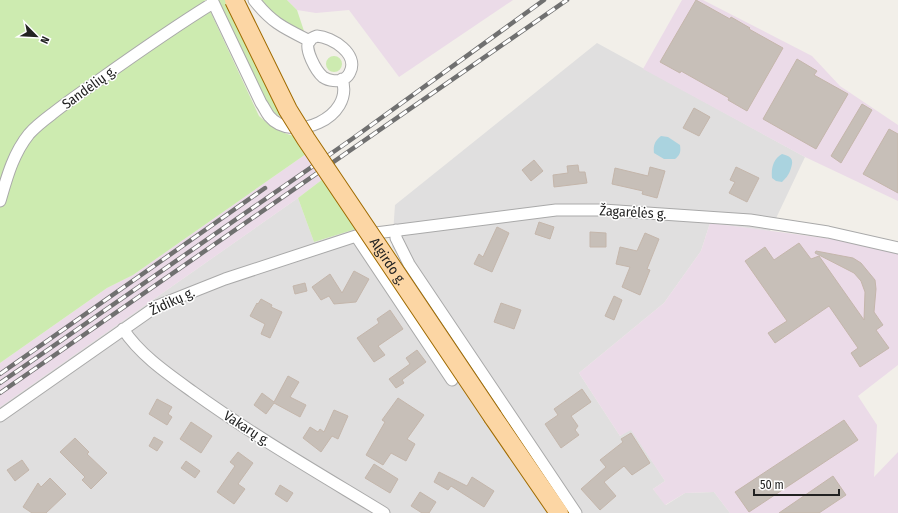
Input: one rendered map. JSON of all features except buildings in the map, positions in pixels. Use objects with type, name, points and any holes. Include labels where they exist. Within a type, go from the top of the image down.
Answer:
[{"type":"main road","name":"Algirdo g.","points":[[234,0],[288,110],[306,139],[558,513]]},
{"type":"street","points":[[254,0],[272,20],[310,41]]},
{"type":"street","points":[[212,2],[261,103],[269,117],[279,123],[291,127],[306,127],[322,122],[334,112],[344,96],[345,88],[342,80]]},
{"type":"street","name":"Sandėlių g.","points":[[0,201],[8,172],[14,159],[30,134],[39,124],[76,96],[212,2]]},
{"type":"street","points":[[317,36],[327,38],[348,54],[352,60],[352,69],[346,78],[342,80],[329,80],[323,77],[310,56],[308,45],[310,41],[317,36]]},
{"type":"street","name":"Žagarėlės g.","points":[[368,234],[556,210],[603,210],[750,220],[828,232],[898,248]]},
{"type":"street","points":[[396,230],[396,238],[409,264],[576,513]]},
{"type":"street","name":"Židikų g.","points":[[0,416],[157,306],[225,279],[356,236],[368,234]]},
{"type":"street","points":[[356,236],[452,380]]},
{"type":"street","name":"Vakarų g.","points":[[123,329],[133,343],[142,351],[173,378],[205,401],[242,426],[384,513]]},
{"type":"shaded area","points":[[287,0],[513,0],[399,77],[349,10],[316,13],[297,10]]},
{"type":"shaded area","points":[[682,0],[703,0],[812,56],[840,86],[898,125],[898,201],[805,157],[643,69]]},
{"type":"shaded area","points":[[597,43],[805,157],[770,231],[710,223],[701,251],[664,303],[579,373],[620,436],[631,429],[665,481],[653,489],[666,505],[685,493],[714,492],[730,513],[570,513],[392,247],[395,205]]},
{"type":"shaded area","points":[[306,154],[323,179],[0,407],[0,363],[107,288],[133,275]]},
{"type":"shaded area","points":[[298,198],[314,242],[356,229],[549,513],[0,513],[0,407]]},
{"type":"shaded area","points":[[710,223],[855,242],[898,254],[898,365],[858,396],[877,425],[874,477],[898,452],[898,513],[730,513],[714,492],[685,493],[665,505],[653,489],[665,481],[631,430],[620,436],[579,373],[664,303],[701,251]]},
{"type":"green space","points":[[0,0],[205,0],[259,116],[275,129],[294,136],[306,154],[133,275],[107,288],[0,363]]},
{"type":"green space","points":[[217,0],[226,0],[284,119],[276,114],[267,104]]},
{"type":"green space","points":[[262,0],[287,0],[297,10],[304,31],[281,19]]},
{"type":"green space","points":[[331,56],[337,56],[342,61],[340,70],[337,72],[331,72],[326,67],[326,61]]},
{"type":"green space","points":[[323,179],[356,229],[314,242],[298,198]]},
{"type":"water","points":[[661,136],[668,137],[680,145],[680,153],[675,159],[664,159],[654,153],[655,143]]},
{"type":"water","points":[[782,154],[788,156],[792,162],[787,177],[782,182],[776,181],[772,178],[772,168],[776,159]]},
{"type":"railway","points":[[0,383],[352,139],[544,0]]},
{"type":"railway","points":[[0,393],[567,0]]},
{"type":"railway","points":[[0,374],[265,188]]}]
